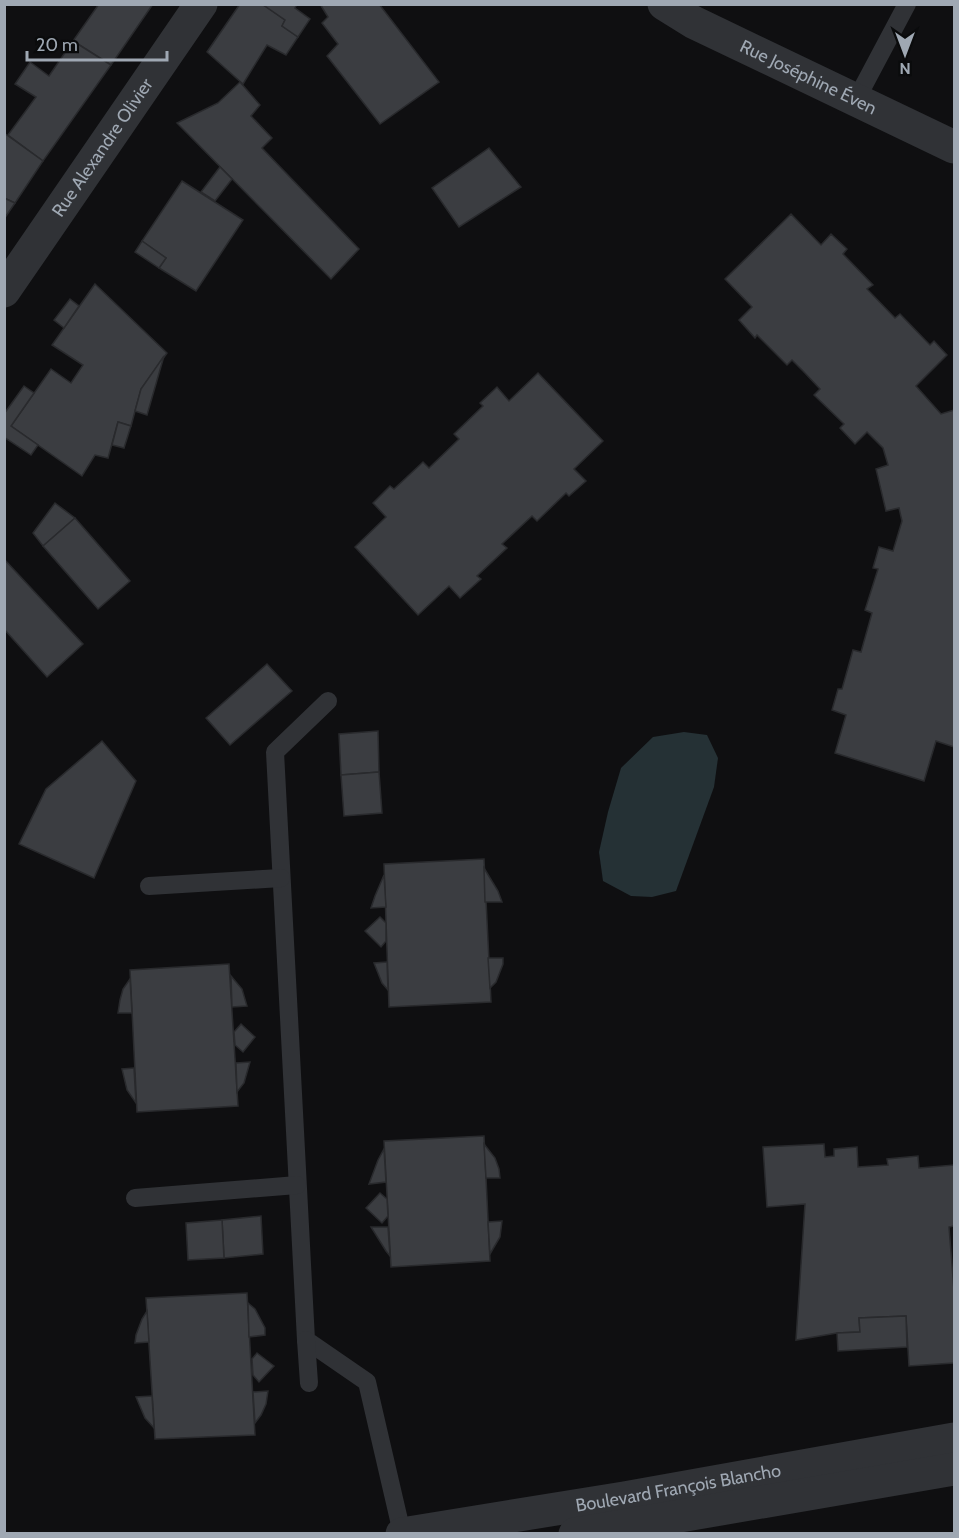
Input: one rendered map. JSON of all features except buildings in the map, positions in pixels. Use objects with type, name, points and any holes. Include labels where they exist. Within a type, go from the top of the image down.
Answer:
[{"type":"street","name":"Rue Alexandre Olivier","points":[[4,291],[201,4]]},
{"type":"street","name":"Rue Joséphine Éven","points":[[664,4],[693,22],[954,147]]},
{"type":"street","name":"Boulevard François Blancho","points":[[402,1533],[635,1496],[954,1439]]},
{"type":"street","name":"Boulevard François Blancho","points":[[575,1533],[954,1469]]},
{"type":"lane","points":[[856,100],[907,4]]},
{"type":"lane","points":[[309,1383],[275,752],[328,701]]},
{"type":"lane","points":[[149,885],[281,878]]},
{"type":"lane","points":[[135,1198],[297,1185]]},
{"type":"lane","points":[[306,1340],[367,1382],[402,1533]]},
{"type":"shaded area","points":[[684,732],[707,735],[718,758],[714,787],[676,891],[652,897],[631,896],[603,881],[599,852],[621,768],[653,737]]}]
